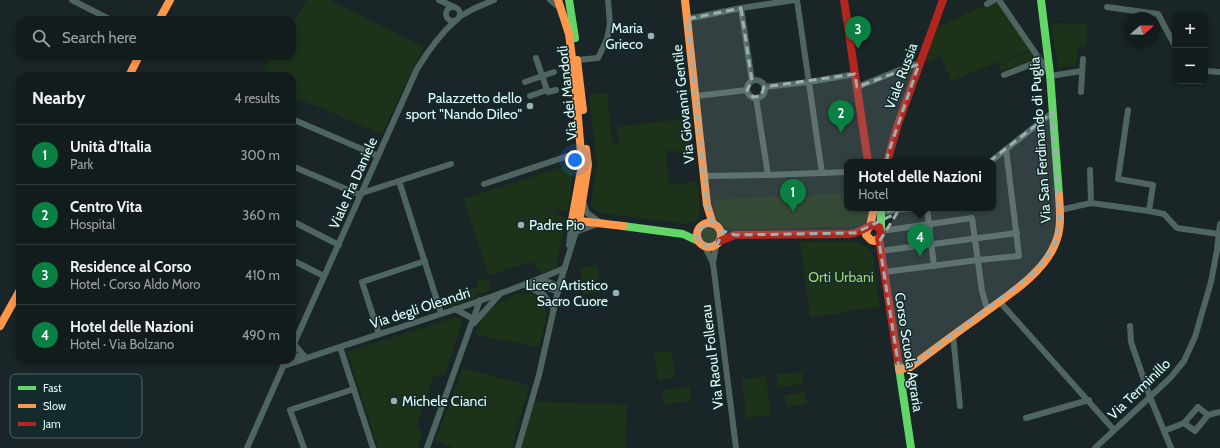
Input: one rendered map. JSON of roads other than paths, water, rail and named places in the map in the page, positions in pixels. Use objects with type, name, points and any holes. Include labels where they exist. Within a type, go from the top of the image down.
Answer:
[{"type":"street","points":[[72,0],[103,16]]},
{"type":"street","points":[[161,16],[170,0]]},
{"type":"street","points":[[439,0],[456,8],[460,13],[457,18],[451,20],[439,0]]},
{"type":"street","name":"Viale Fra Daniele","points":[[296,339],[417,69],[426,54],[443,32],[457,18],[472,9],[494,0]]},
{"type":"street","points":[[550,0],[560,9]]},
{"type":"street","name":"Via dei Mandorli","points":[[558,0],[569,34],[584,151],[588,165],[582,202],[576,218],[576,232],[566,268]]},
{"type":"street","name":"Via dei Mandorli","points":[[566,268],[576,218],[584,151],[578,60],[569,0]]},
{"type":"street","points":[[571,10],[575,0]]},
{"type":"street","points":[[578,60],[598,58],[606,39],[610,24],[608,0]]},
{"type":"street","name":"Via Giovanni Gentile","points":[[685,0],[707,205],[713,224]]},
{"type":"street","points":[[687,19],[741,8],[796,0],[822,173]]},
{"type":"street","points":[[844,0],[868,159]]},
{"type":"street","name":"Viale Russia","points":[[888,159],[898,124],[943,0]]},
{"type":"street","points":[[987,4],[994,0]]},
{"type":"street","points":[[999,0],[1050,75],[1082,71]]},
{"type":"street","name":"Via San Ferdinando di Puglia","points":[[899,369],[909,368],[999,301],[1035,272],[1044,263],[1051,252],[1059,232],[1060,210],[1050,75],[1040,0]]},
{"type":"street","points":[[1107,7],[1158,14],[1172,40]]},
{"type":"street","points":[[447,15],[449,8],[456,8]]},
{"type":"street","name":"Viale Fra Daniele","points":[[456,8],[472,9]]},
{"type":"street","points":[[741,8],[752,81]]},
{"type":"street","name":"Viale Fra Daniele","points":[[443,32],[447,15]]},
{"type":"street","points":[[536,58],[547,90]]},
{"type":"street","points":[[1081,92],[1083,59]]},
{"type":"street","points":[[131,72],[137,60]]},
{"type":"street","points":[[1004,75],[1040,61]]},
{"type":"street","points":[[857,87],[912,65],[919,64]]},
{"type":"street","points":[[1208,71],[1219,73]]},
{"type":"street","points":[[525,82],[554,72]]},
{"type":"street","points":[[764,87],[809,82],[855,74]]},
{"type":"street","points":[[752,81],[760,81],[764,87],[762,94],[756,98],[750,96],[747,90],[748,85],[752,81]]},
{"type":"street","points":[[530,96],[547,90],[548,92],[556,90]]},
{"type":"street","points":[[696,96],[747,90]]},
{"type":"street","points":[[756,98],[768,175]]},
{"type":"street","points":[[1128,110],[1118,179],[1153,185],[1149,211]]},
{"type":"street","points":[[994,159],[1053,112]]},
{"type":"street","points":[[296,121],[378,156]]},
{"type":"street","points":[[884,272],[1019,256],[1006,149]]},
{"type":"street","points":[[484,184],[584,151]]},
{"type":"street","points":[[296,167],[364,190],[399,181],[451,164]]},
{"type":"street","points":[[1090,170],[1091,203]]},
{"type":"street","points":[[704,176],[844,172]]},
{"type":"street","points":[[399,181],[442,313]]},
{"type":"street","points":[[582,202],[587,213],[601,223]]},
{"type":"street","points":[[1060,210],[1091,203],[1149,211],[1164,214],[1177,228],[1219,234]]},
{"type":"street","name":"Via Giovanni Gentile","points":[[704,224],[707,205]]},
{"type":"street","points":[[878,211],[870,226],[866,230],[866,235],[879,235],[929,224],[972,218],[982,291],[988,309]]},
{"type":"street","points":[[879,211],[879,235]]},
{"type":"street","points":[[927,211],[934,266]]},
{"type":"street","points":[[576,218],[601,223],[683,234],[698,241],[705,247],[711,247],[735,235]]},
{"type":"street","points":[[296,223],[339,245]]},
{"type":"street","points":[[576,232],[601,223]]},
{"type":"street","points":[[683,234],[698,230],[704,224],[713,224],[720,229],[735,235],[855,233],[879,235]]},
{"type":"street","name":"Via Terminillo","points":[[1095,448],[1150,397],[1184,361],[1195,337],[1211,282],[1218,250],[1220,224]]},
{"type":"street","points":[[855,233],[870,226],[877,226],[879,235]]},
{"type":"street","points":[[718,243],[721,235],[720,229]]},
{"type":"street","points":[[698,230],[698,241]]},
{"type":"street","points":[[880,251],[1017,233]]},
{"type":"street","name":"Corso Scuola Agraria","points":[[879,235],[880,251],[911,448]]},
{"type":"street","name":"Corso Scuola Agraria","points":[[879,235],[882,261]]},
{"type":"street","name":"Via Raoul Follerau","points":[[713,263],[718,243]]},
{"type":"street","name":"Via Raoul Follerau","points":[[705,247],[713,263],[736,448]]},
{"type":"street","points":[[379,334],[362,282],[425,261]]},
{"type":"street","points":[[296,262],[324,276]]},
{"type":"street","points":[[518,448],[539,375],[559,289],[566,268]]},
{"type":"street","name":"Via degli Oleandri","points":[[296,360],[455,309],[525,285],[566,268]]},
{"type":"street","points":[[540,279],[559,289]]},
{"type":"street","points":[[533,282],[559,289]]},
{"type":"street","points":[[525,285],[544,295],[554,309]]},
{"type":"street","points":[[471,326],[501,293]]},
{"type":"street","points":[[0,326],[16,297]]},
{"type":"street","points":[[471,326],[470,318],[478,301]]},
{"type":"street","points":[[427,448],[471,326],[478,301]]},
{"type":"street","points":[[999,301],[1089,400],[1114,430]]},
{"type":"street","points":[[455,309],[470,318]]},
{"type":"street","points":[[1130,326],[1131,342],[1150,397],[1171,448]]},
{"type":"street","points":[[953,335],[960,406]]},
{"type":"street","points":[[340,347],[373,448]]},
{"type":"street","points":[[296,349],[306,358]]},
{"type":"street","points":[[296,356],[306,358]]},
{"type":"street","points":[[247,448],[285,364]]},
{"type":"street","points":[[304,448],[290,410],[354,389]]},
{"type":"street","points":[[1026,418],[1089,400]]},
{"type":"street","points":[[1164,431],[1184,423],[1198,407],[1208,415]]},
{"type":"street","points":[[1184,423],[1195,431],[1208,415],[1220,412]]},
{"type":"place","name":"Maria Grieco","points":[[651,36]]},
{"type":"place","name":"Residence al Corso","points":[[858,49]]},
{"type":"place","name":"Palazzetto dello sport \"Nando Dileo\"","points":[[530,106]]},
{"type":"place","name":"Centro Vita","points":[[841,133]]},
{"type":"place","name":"Unità d'Italia","points":[[793,212]]},
{"type":"place","name":"Padre Pio","points":[[521,225]]},
{"type":"place","name":"Hotel delle Nazioni","points":[[920,257]]},
{"type":"place","name":"Liceo Artistico Sacro Cuore","points":[[616,293]]},
{"type":"place","name":"Michele Cianci","points":[[394,401]]},
{"type":"park label","name":"Orti Urbani","points":[[841,277]]}]
